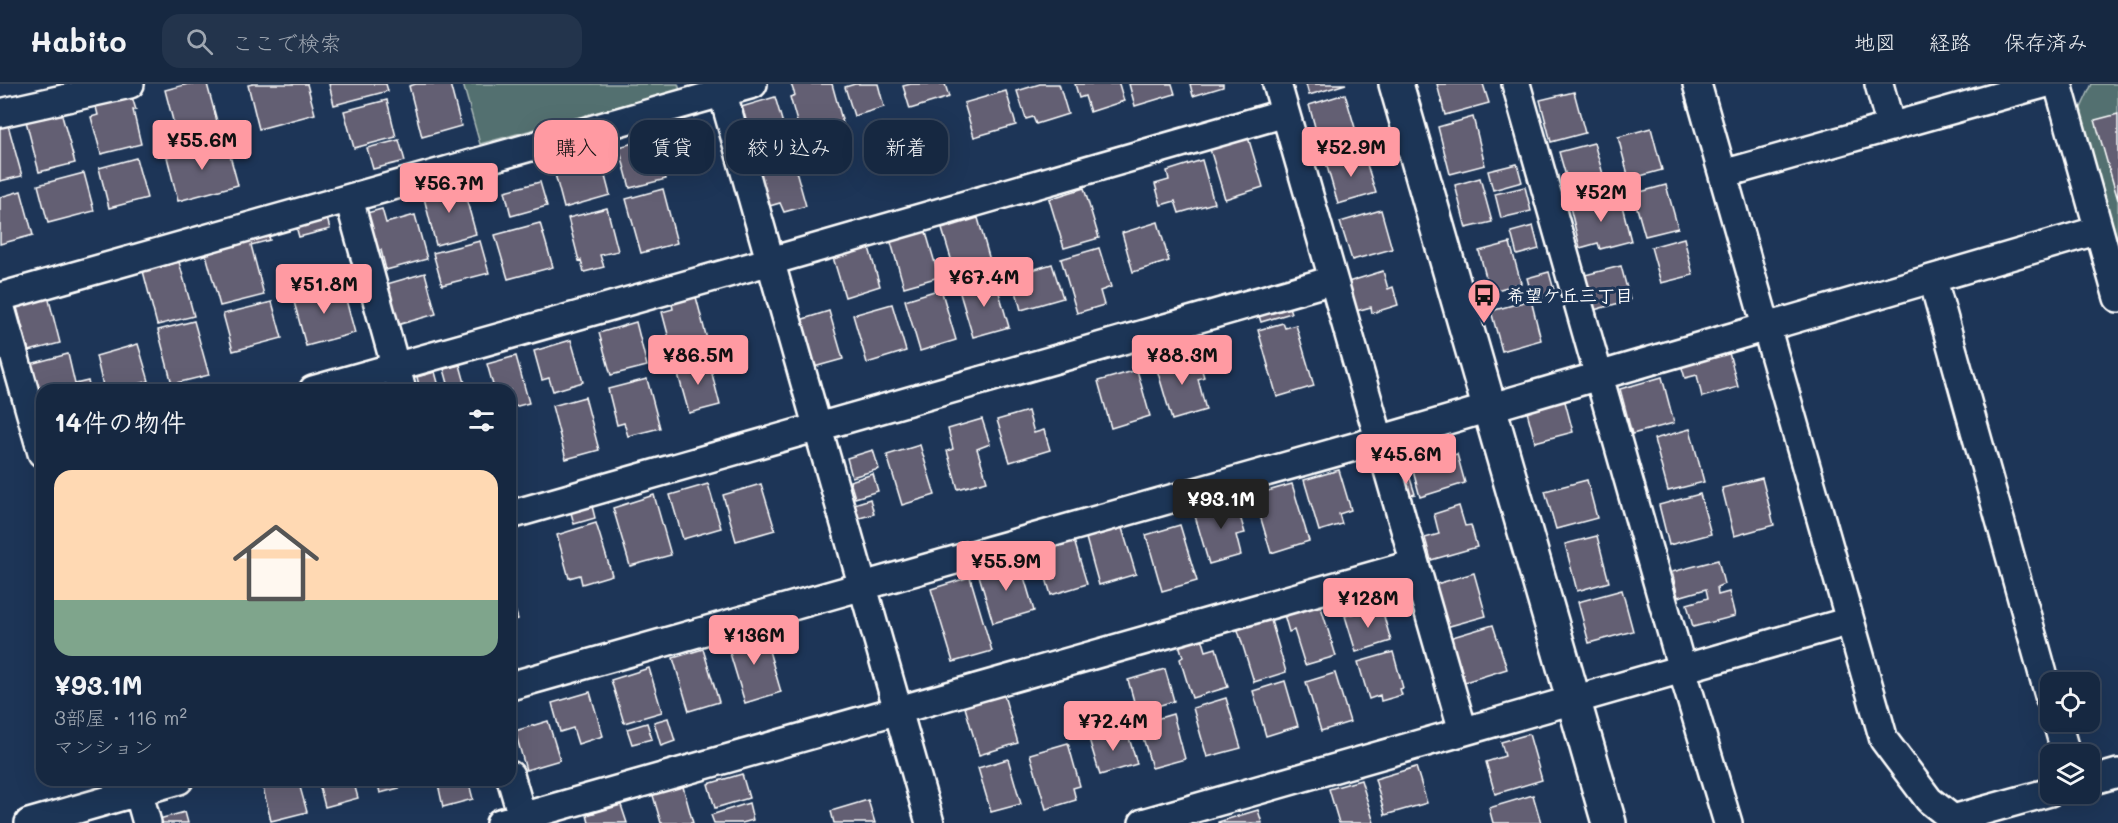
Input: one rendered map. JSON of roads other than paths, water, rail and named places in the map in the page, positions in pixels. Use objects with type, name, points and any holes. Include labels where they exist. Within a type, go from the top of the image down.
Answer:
[{"type":"street","points":[[0,113],[130,84]]},
{"type":"street","points":[[0,297],[349,199],[722,88],[753,84]]},
{"type":"street","points":[[1277,84],[1463,731]]},
{"type":"street","points":[[1396,84],[1609,823]]},
{"type":"street","points":[[1516,84],[1728,823]]},
{"type":"street","points":[[1697,84],[1884,740],[1929,800],[1954,821],[2040,795]]},
{"type":"street","points":[[1879,84],[1891,127]]},
{"type":"street","points":[[1723,174],[2043,84]]},
{"type":"street","points":[[2058,84],[2118,298]]},
{"type":"street","points":[[722,88],[930,823]]},
{"type":"street","points":[[360,384],[399,379],[771,261],[1285,113]]},
{"type":"street","points":[[349,199],[399,379]]},
{"type":"street","points":[[516,684],[1379,440],[2099,230]]},
{"type":"street","points":[[516,513],[1333,280]]},
{"type":"street","points":[[1933,280],[2042,672]]},
{"type":"street","points":[[0,305],[36,432]]},
{"type":"street","points":[[511,786],[515,821],[1414,564]]},
{"type":"street","points":[[1143,823],[1212,814],[1463,731],[1850,621]]},
{"type":"street","points":[[2100,778],[2118,773]]},
{"type":"street","points":[[29,823],[136,786],[147,823]]},
{"type":"place","name":"希望ケ丘三丁目","points":[[1484,324]]}]
